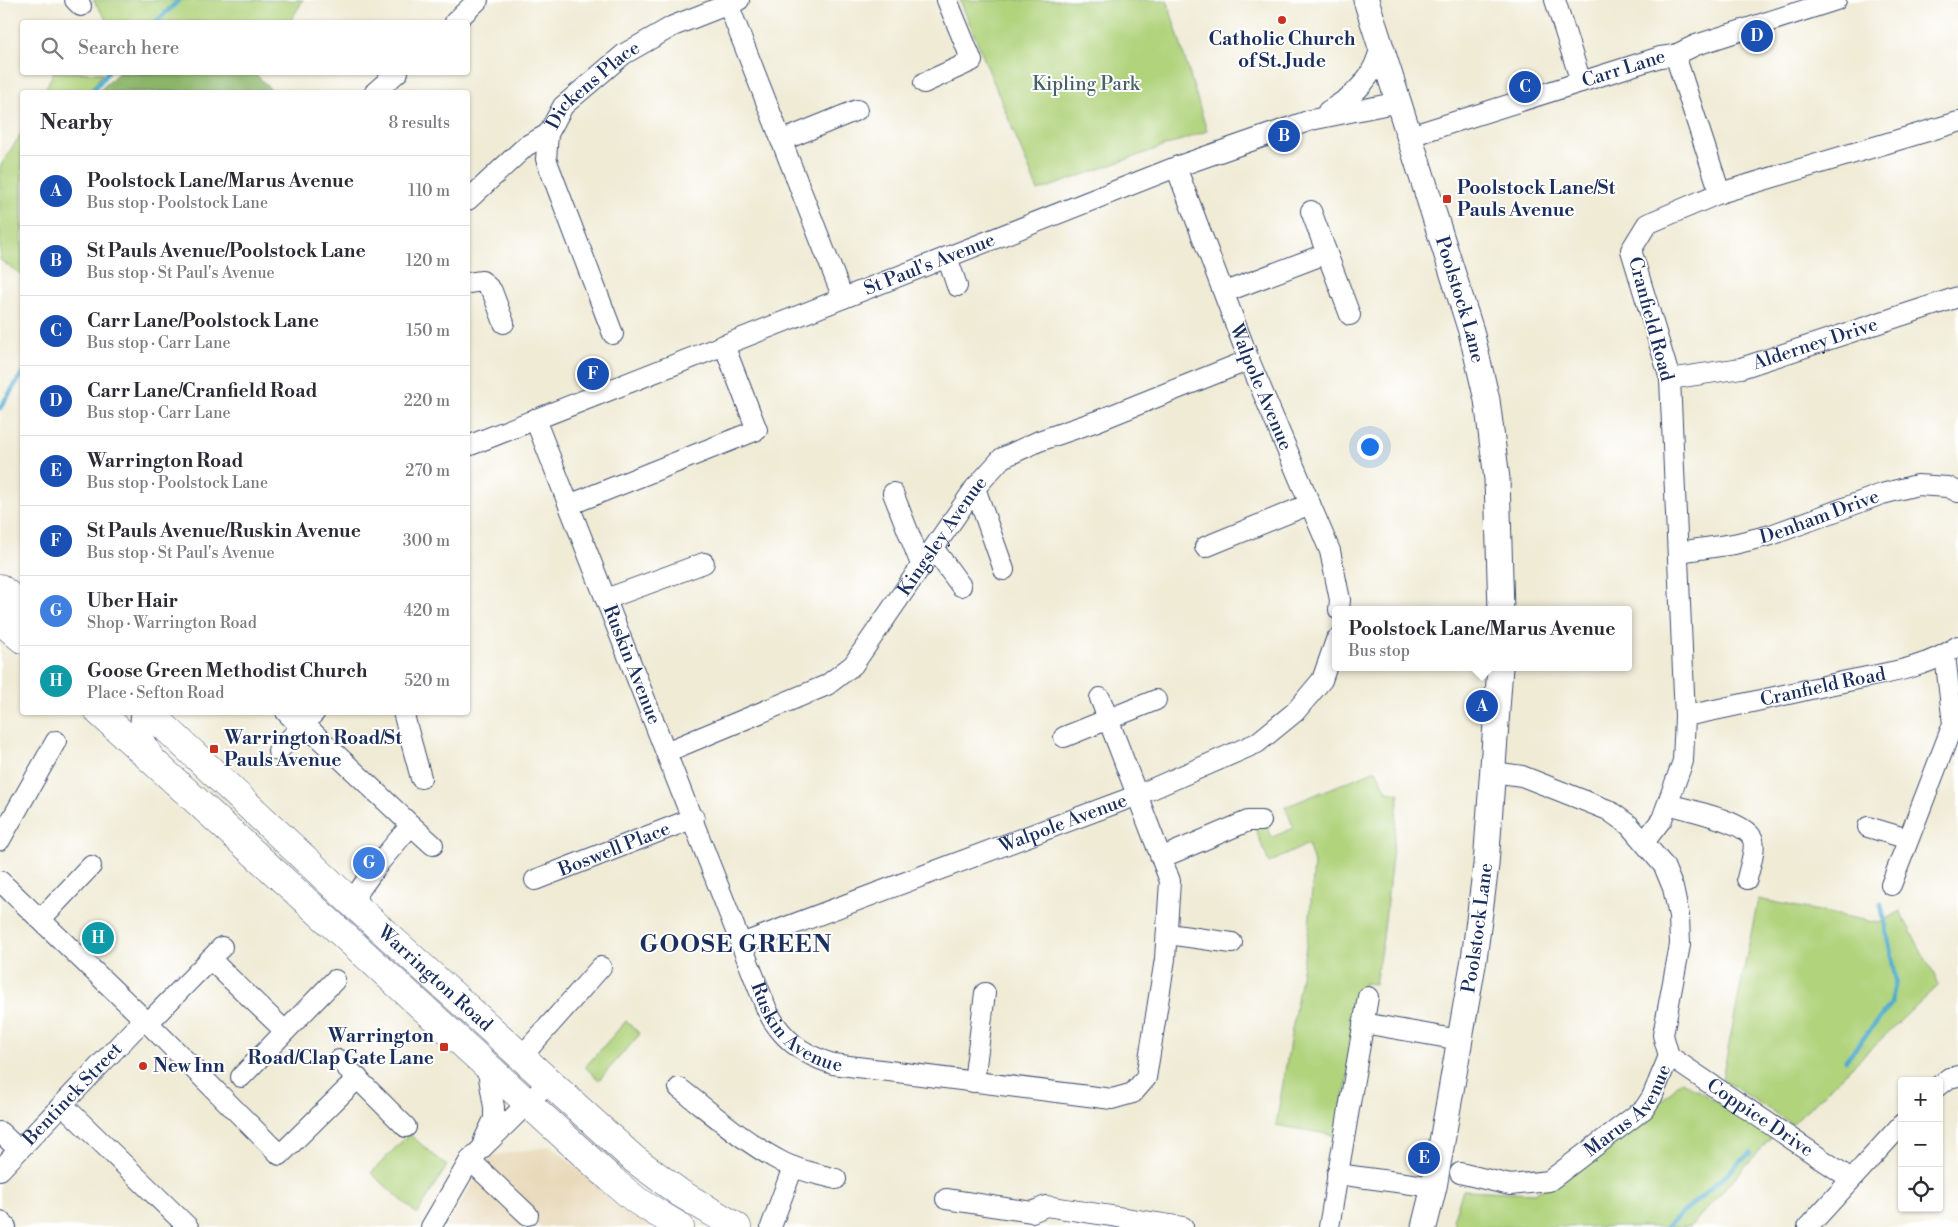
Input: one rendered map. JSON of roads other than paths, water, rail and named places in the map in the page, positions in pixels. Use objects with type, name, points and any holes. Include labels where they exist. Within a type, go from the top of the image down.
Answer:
[{"type":"highway","points":[[0,588],[20,604]]},
{"type":"highway","points":[[0,620],[20,637]]},
{"type":"highway","name":"Warrington Road","points":[[102,715],[611,1179],[636,1200],[680,1227]]},
{"type":"highway","name":"Warrington Road","points":[[155,715],[175,725],[351,902],[634,1159],[680,1193],[737,1227]]},
{"type":"main road","name":"Poolstock Lane","points":[[1366,0],[1471,331],[1487,400],[1497,479],[1501,606]]},
{"type":"main road","name":"Poolstock Lane","points":[[1430,1215],[1475,950],[1486,865],[1500,671]]},
{"type":"street","points":[[457,20],[478,0]]},
{"type":"street","points":[[924,82],[972,61],[947,0]]},
{"type":"street","points":[[1555,0],[1581,82]]},
{"type":"street","name":"Carr Lane","points":[[1410,136],[1660,57],[1676,55],[1696,45],[1836,0]]},
{"type":"street","points":[[733,2],[781,141],[843,298]]},
{"type":"street","name":"Dickens Place","points":[[613,334],[546,159],[548,134],[563,106],[624,54],[673,26],[733,2]]},
{"type":"street","points":[[1311,120],[1346,101],[1362,85],[1374,68],[1381,44]]},
{"type":"street","points":[[1676,55],[1720,192]]},
{"type":"street","points":[[377,90],[395,75]]},
{"type":"street","name":"St Paul's Avenue","points":[[470,445],[1176,167],[1311,120],[1398,102]]},
{"type":"street","points":[[781,141],[857,110]]},
{"type":"street","name":"Cranfield Road","points":[[1645,841],[1662,819],[1683,761],[1685,716],[1670,379],[1631,250],[1647,224],[1720,192],[1958,122]]},
{"type":"street","points":[[470,198],[526,146],[548,134]]},
{"type":"street","name":"Walpole Avenue","points":[[1176,167],[1225,292],[1249,360],[1330,551],[1340,600],[1339,606]]},
{"type":"street","points":[[1311,211],[1325,254],[1350,315]]},
{"type":"street","points":[[1225,292],[1325,254]]},
{"type":"street","points":[[947,258],[957,286]]},
{"type":"street","points":[[470,283],[482,281],[492,291],[504,323]]},
{"type":"street","name":"Alderney Drive","points":[[1670,379],[1741,368],[1958,297]]},
{"type":"street","points":[[569,505],[757,430],[724,345]]},
{"type":"street","name":"Kingsley Avenue","points":[[666,752],[827,685],[853,665],[975,488],[1002,458],[1039,441],[1097,421],[1249,360]]},
{"type":"street","name":"Ruskin Avenue","points":[[535,419],[666,752],[694,818],[741,944],[772,1020],[788,1041],[805,1053],[833,1064],[1112,1099],[1133,1093],[1146,1078],[1168,934],[1170,881],[1163,857],[1100,698]]},
{"type":"street","name":"Denham Drive","points":[[1678,552],[1734,544],[1771,534],[1882,494],[1917,485],[1948,487],[1958,492]]},
{"type":"street","points":[[975,488],[1004,570]]},
{"type":"street","points":[[893,493],[922,567]]},
{"type":"street","points":[[1204,547],[1310,504]]},
{"type":"street","points":[[934,549],[961,586]]},
{"type":"street","points":[[606,599],[704,563]]},
{"type":"street","name":"Walpole Avenue","points":[[741,944],[1138,795],[1257,743],[1295,712],[1322,680],[1332,651]]},
{"type":"street","points":[[1891,886],[1953,724],[1952,651]]},
{"type":"street","name":"Cranfield Road","points":[[1685,716],[1761,702],[1908,667],[1952,651]]},
{"type":"street","points":[[1064,737],[1156,700]]},
{"type":"street","points":[[141,715],[142,731],[150,752],[161,768]]},
{"type":"street","points":[[293,715],[307,721],[410,825],[433,845]]},
{"type":"street","points":[[403,715],[421,778]]},
{"type":"street","points":[[278,751],[307,721]]},
{"type":"street","points":[[0,840],[6,814],[56,741]]},
{"type":"street","name":"Marus Avenue","points":[[1460,1173],[1510,1185],[1549,1181],[1644,1108],[1652,1097],[1668,1056],[1663,1035],[1680,945],[1679,916],[1673,888],[1664,866],[1645,841],[1629,825],[1608,810],[1522,776],[1493,772]]},
{"type":"street","points":[[1668,804],[1737,825],[1747,832],[1754,843],[1747,879]]},
{"type":"street","name":"Boswell Place","points":[[535,880],[694,818]]},
{"type":"street","points":[[1163,857],[1248,821],[1261,821]]},
{"type":"street","points":[[351,902],[410,825]]},
{"type":"street","points":[[1868,827],[1908,839]]},
{"type":"street","points":[[41,919],[91,866]]},
{"type":"street","points":[[0,881],[146,1021],[280,1155],[358,1078]]},
{"type":"street","points":[[1168,934],[1232,943]]},
{"type":"street","name":"Bentinck Street","points":[[0,1170],[146,1021],[216,953],[285,1031]]},
{"type":"street","points":[[521,1057],[601,967]]},
{"type":"street","points":[[241,1077],[335,980]]},
{"type":"street","points":[[974,1082],[985,993]]},
{"type":"street","points":[[1329,1227],[1368,997]]},
{"type":"street","points":[[1363,1023],[1460,1040]]},
{"type":"street","name":"Coppice Drive","points":[[1668,1056],[1851,1179]]},
{"type":"street","points":[[339,1060],[406,1127]]},
{"type":"street","points":[[431,1227],[494,1119],[487,1066]]},
{"type":"street","points":[[1943,1083],[1949,1078],[1958,1076]]},
{"type":"street","points":[[475,1154],[526,1102],[549,1082]]},
{"type":"street","points":[[680,1088],[737,1133],[781,1162],[836,1179]]},
{"type":"street","points":[[63,1105],[188,1227]]},
{"type":"street","points":[[1808,1227],[1898,1128]]},
{"type":"street","points":[[0,1132],[19,1150]]},
{"type":"street","points":[[475,1154],[528,1215]]},
{"type":"street","points":[[771,1227],[793,1167]]},
{"type":"street","name":"Poolstock Lane","points":[[1338,1174],[1430,1215]]},
{"type":"street","points":[[946,1199],[1030,1219],[1046,1206],[1183,1227]]},
{"type":"street","points":[[0,1221],[6,1227]]},
{"type":"waterway","points":[[158,20],[179,0]]},
{"type":"waterway","points":[[94,90],[106,75]]},
{"type":"waterway","points":[[0,408],[20,377]]},
{"type":"waterway","points":[[1846,1060],[1891,1004],[1896,979],[1881,904]]},
{"type":"waterway","points":[[1667,1227],[1750,1153]]},
{"type":"place","name":"Catholic Church of St. Jude","points":[[1282,20]]},
{"type":"place","name":"Carr Lane/Cranfield Road","points":[[1757,36]]},
{"type":"place","name":"Carr Lane/Poolstock Lane","points":[[1525,87]]},
{"type":"place","name":"St Pauls Avenue/Poolstock Lane","points":[[1284,136]]},
{"type":"place","name":"Poolstock Lane/St Pauls Avenue","points":[[1447,199]]},
{"type":"place","name":"St Pauls Avenue/Ruskin Avenue","points":[[593,374]]},
{"type":"place","name":"Poolstock Lane/Marus Avenue","points":[[1482,706]]},
{"type":"place","name":"Warrington Road/St Pauls Avenue","points":[[214,749]]},
{"type":"place","name":"Uber Hair","points":[[369,863]]},
{"type":"place","name":"Goose Green Methodist Church","points":[[98,938]]},
{"type":"place","name":"Warrington Road/Clap Gate Lane","points":[[444,1047]]},
{"type":"place","name":"New Inn","points":[[143,1066]]},
{"type":"place","name":"Warrington Road","points":[[1424,1158]]},
{"type":"district","name":"GOOSE GREEN","points":[[736,945]]},
{"type":"park label","name":"Kipling Park","points":[[1086,84]]}]
